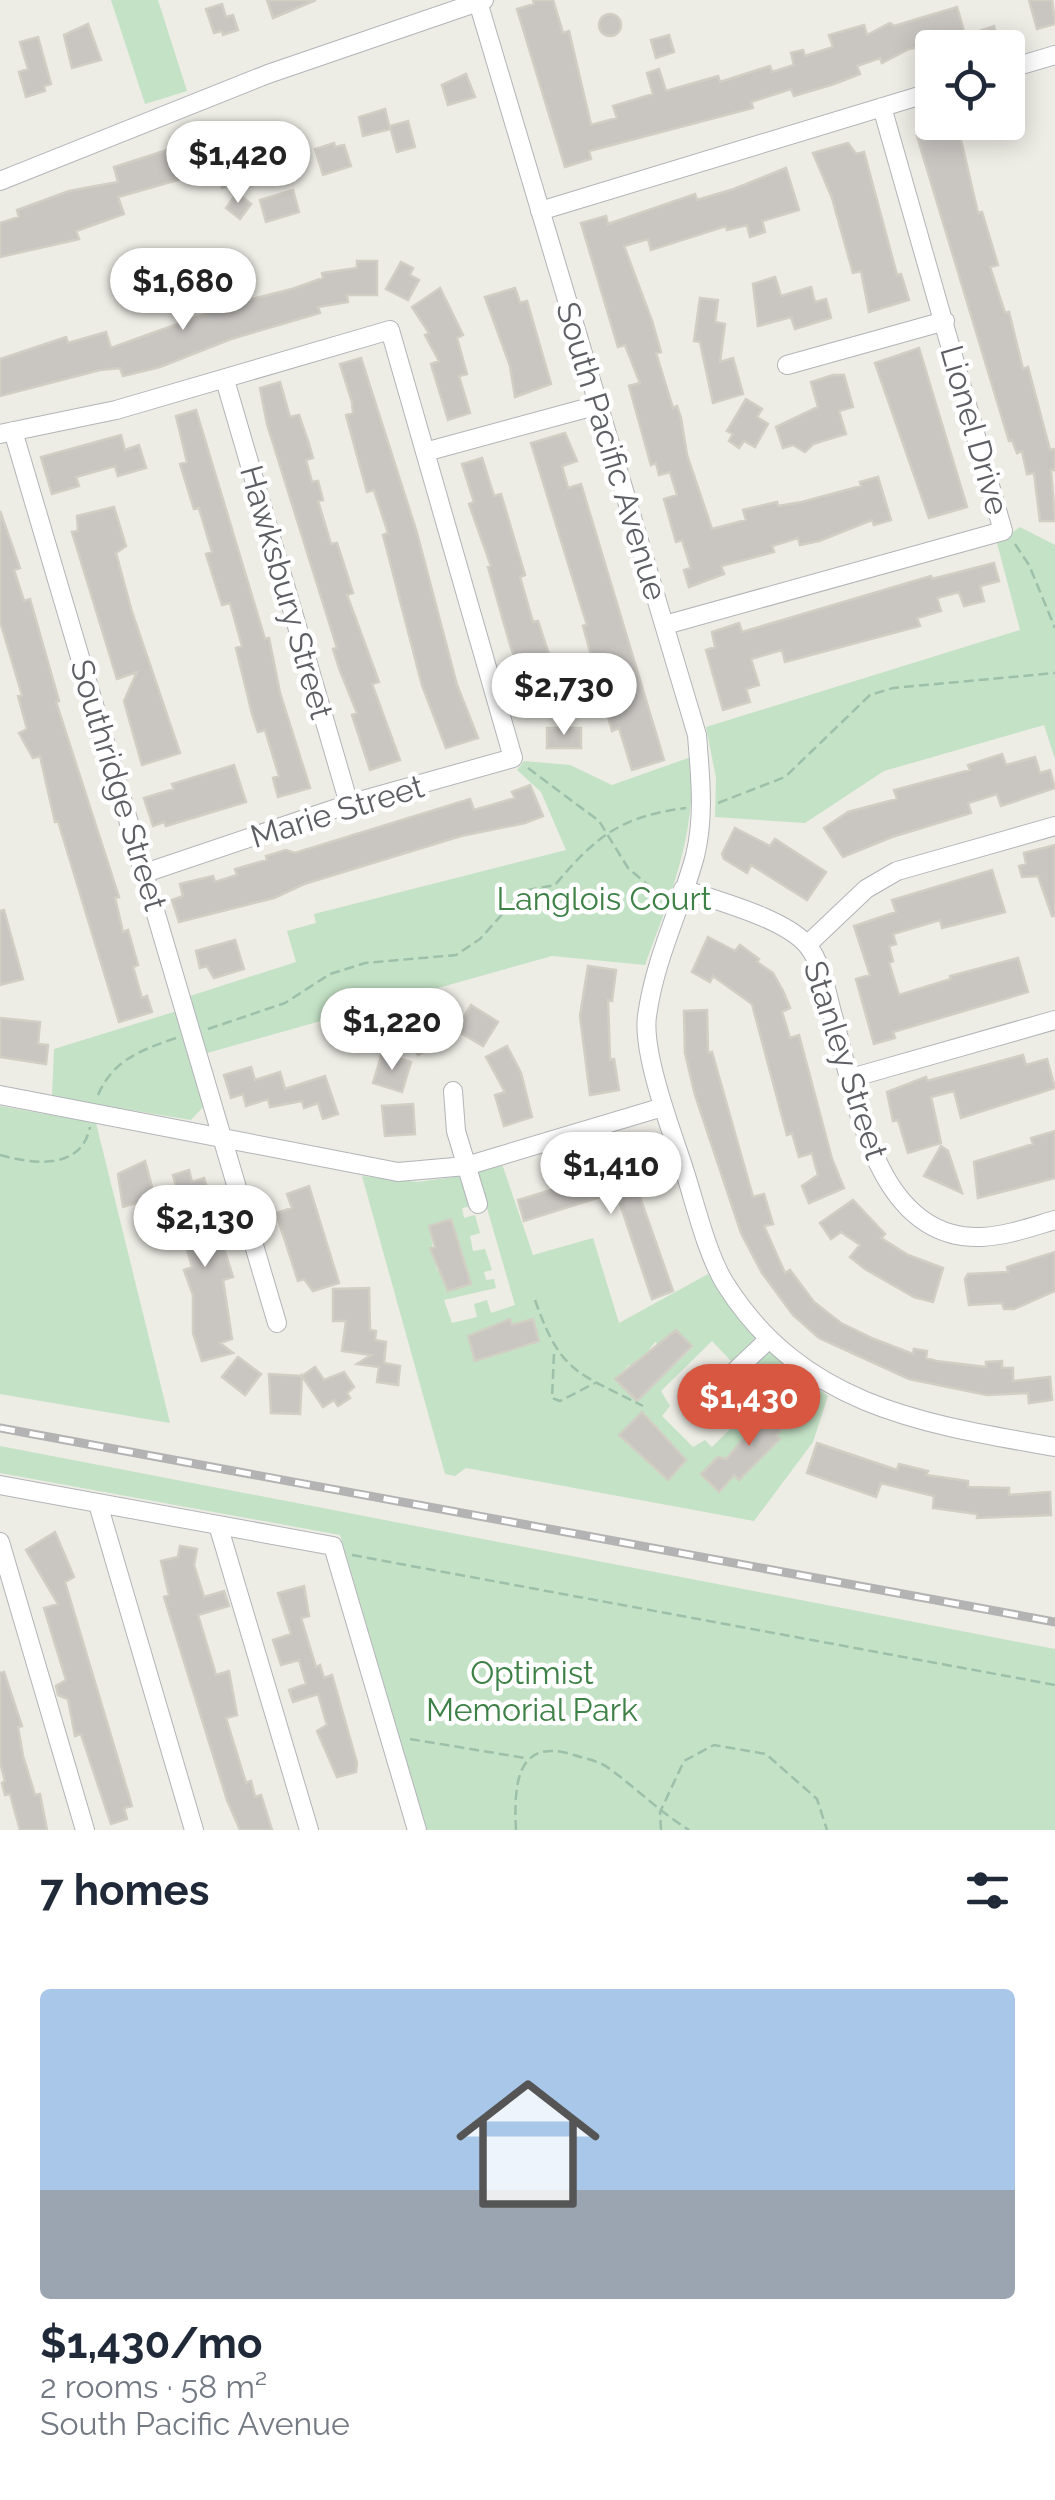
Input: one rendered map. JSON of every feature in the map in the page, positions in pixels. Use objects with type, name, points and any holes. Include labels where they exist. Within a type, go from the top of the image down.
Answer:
[{"type":"street","points":[[0,180],[268,74],[481,1]]},
{"type":"street","name":"South Pacific Avenue","points":[[481,1],[697,734],[702,806],[695,854],[658,954],[646,1021],[663,1107],[724,1282],[769,1339],[846,1396],[929,1424],[1055,1447]]},
{"type":"street","points":[[1025,65],[1055,55]]},
{"type":"street","points":[[540,210],[915,97]]},
{"type":"street","name":"Lionel Drive","points":[[665,625],[1003,531],[882,107]]},
{"type":"street","points":[[788,365],[945,320]]},
{"type":"street","points":[[7,432],[225,380],[390,330],[426,452],[598,405]]},
{"type":"street","name":"Hawksbury Street","points":[[225,380],[349,804]]},
{"type":"street","name":"Southridge Street","points":[[7,432],[145,873],[277,1324]]},
{"type":"street","name":"Marie Street","points":[[145,873],[349,804],[513,758],[426,452]]},
{"type":"street","points":[[808,945],[866,889],[897,871],[1055,826]]},
{"type":"street","name":"Stanley Street","points":[[683,889],[767,920],[808,945],[824,985],[873,1155],[900,1202],[934,1227],[978,1237],[1055,1220]]},
{"type":"street","points":[[851,1078],[1055,1020]]},
{"type":"street","points":[[453,1091],[456,1130],[478,1204]]},
{"type":"street","points":[[0,1095],[398,1172],[466,1166],[663,1107]]},
{"type":"street","points":[[732,1374],[769,1339]]},
{"type":"street","points":[[0,1485],[333,1546],[417,1830]]},
{"type":"street","points":[[98,1504],[194,1830]]},
{"type":"street","points":[[218,1525],[309,1830]]},
{"type":"street","points":[[0,1542],[85,1830]]},
{"type":"path","points":[[1008,535],[1029,565],[1055,628]]},
{"type":"path","points":[[715,804],[785,777],[870,696],[894,688],[1055,673]]},
{"type":"path","points":[[522,764],[562,790],[606,832],[628,868],[662,897]]},
{"type":"path","points":[[201,1031],[285,1004],[330,974],[348,968],[456,954],[480,940],[522,891],[554,885],[589,844],[606,832],[622,823],[693,808]]},
{"type":"path","points":[[95,1104],[114,1068],[138,1051],[184,1036]]},
{"type":"path","points":[[0,1155],[55,1162],[75,1154],[88,1138],[91,1122]]},
{"type":"path","points":[[535,1300],[554,1351],[552,1398],[560,1402],[596,1382]]},
{"type":"path","points":[[554,1351],[596,1382],[643,1406]]},
{"type":"path","points":[[333,1546],[348,1554],[1055,1685]]},
{"type":"path","points":[[400,1737],[526,1758],[541,1750],[562,1751],[607,1766],[660,1812],[689,1830]]},
{"type":"path","points":[[661,1830],[660,1812],[684,1761],[714,1745],[766,1754],[817,1799],[826,1830]]},
{"type":"path","points":[[516,1830],[518,1777],[526,1758]]},
{"type":"green space","points":[[111,0],[158,0],[187,91],[145,104]]},
{"type":"green space","name":"Langlois Court","points":[[1020,527],[1055,545],[1055,759],[1044,725],[884,771],[805,823],[715,817],[716,778],[706,727],[1020,630],[997,543]]},
{"type":"green space","name":"Langlois Court","points":[[691,757],[686,837],[673,888],[645,965],[552,956],[207,1053],[190,996],[296,962],[287,931],[316,923],[314,914],[566,850],[541,792],[517,770],[524,761],[570,765],[612,785]]},
{"type":"green space","points":[[177,1011],[202,1097],[203,1107],[191,1120],[52,1097],[54,1049]]},
{"type":"green space","points":[[0,1106],[96,1123],[170,1423],[0,1394]]},
{"type":"green space","points":[[502,1164],[533,1255],[593,1238],[619,1323],[708,1274],[755,1338],[738,1360],[731,1361],[712,1341],[661,1391],[670,1406],[662,1416],[693,1447],[705,1440],[712,1447],[764,1395],[745,1370],[769,1352],[828,1396],[813,1442],[754,1521],[466,1468],[455,1476],[445,1474],[362,1176],[417,1182],[461,1176],[472,1206],[462,1208],[464,1218],[475,1215],[480,1233],[470,1236],[473,1251],[485,1249],[492,1270],[484,1272],[486,1280],[494,1279],[496,1288],[444,1300],[452,1323],[477,1317],[474,1304],[487,1300],[491,1313],[515,1305],[478,1171]],"holes":[[[451,1219],[458,1242],[437,1271],[429,1226]],[[510,1319],[512,1325],[532,1319],[539,1341],[496,1349],[497,1355],[475,1361],[468,1336]],[[675,1330],[693,1347],[637,1401],[615,1379],[629,1365],[634,1369],[655,1342],[660,1346]],[[644,1414],[686,1460],[668,1479],[619,1435]],[[718,1457],[726,1459],[739,1479],[734,1475],[719,1491],[701,1475]]]},
{"type":"green space","points":[[718,1371],[734,1388],[701,1420],[688,1401]]},
{"type":"green space","name":"Optimist Memorial Park","points":[[0,1446],[1055,1649],[1055,1830],[427,1830],[340,1535],[0,1473]]},
{"type":"building","points":[[267,0],[316,0],[273,18]]},
{"type":"building","points":[[533,0],[553,0],[563,33],[569,31],[591,125],[617,118],[613,106],[653,94],[647,73],[659,69],[666,91],[718,76],[720,82],[770,66],[772,72],[794,65],[791,53],[803,50],[805,56],[833,47],[829,35],[864,25],[867,35],[890,23],[894,26],[957,7],[964,30],[915,30],[915,48],[882,63],[880,58],[857,66],[860,74],[794,96],[791,89],[751,102],[753,108],[589,151],[591,159],[565,167],[517,9],[534,4]]},
{"type":"building","points":[[1029,0],[1052,0],[1055,24],[1037,29]]},
{"type":"building","points":[[222,4],[226,17],[233,15],[238,30],[223,35],[222,31],[214,33],[206,9]]},
{"type":"building","points":[[610,14],[618,17],[618,33],[610,36],[602,33],[599,25],[602,17]]},
{"type":"building","points":[[88,24],[101,60],[72,68],[64,35]]},
{"type":"building","points":[[669,35],[674,52],[656,58],[651,40]]},
{"type":"building","points":[[38,37],[51,84],[44,86],[45,91],[26,97],[19,72],[28,69],[20,42]]},
{"type":"building","points":[[466,74],[475,97],[448,105],[442,85]]},
{"type":"building","points":[[385,109],[390,129],[363,136],[359,117]]},
{"type":"building","points":[[408,121],[415,147],[397,152],[390,126]]},
{"type":"building","points":[[275,137],[284,168],[222,188],[216,169],[118,197],[124,214],[76,231],[79,239],[0,257],[0,223],[19,217],[17,210],[69,191],[118,182],[114,167],[201,139],[207,159]]},
{"type":"building","points":[[918,140],[961,140],[962,144],[978,213],[982,212],[998,265],[990,267],[1005,313],[1009,312],[1023,369],[1028,367],[1050,450],[1055,449],[1055,470],[1051,470],[1055,521],[1040,521],[1034,473],[1027,474],[1022,451],[1017,453],[1012,440],[1009,441]]},
{"type":"building","points":[[334,143],[335,147],[344,145],[351,166],[323,175],[315,149]]},
{"type":"building","points":[[848,143],[856,154],[864,152],[897,275],[901,274],[909,300],[869,312],[861,271],[853,273],[832,198],[813,153]]},
{"type":"building","points":[[786,168],[799,210],[762,221],[765,232],[750,237],[747,225],[727,230],[726,226],[651,250],[648,239],[624,246],[652,321],[661,352],[656,353],[673,408],[677,406],[681,418],[687,455],[712,529],[746,520],[743,510],[777,502],[778,506],[802,502],[861,486],[860,482],[878,477],[891,520],[874,525],[872,520],[819,541],[800,545],[798,538],[772,546],[774,552],[721,566],[724,574],[689,587],[684,570],[691,568],[682,540],[676,542],[664,499],[677,495],[670,472],[659,475],[656,463],[651,465],[629,386],[640,383],[625,345],[618,347],[581,223],[606,216],[608,224],[695,194],[697,200],[734,189]]},
{"type":"building","points":[[293,190],[299,212],[266,222],[260,200]]},
{"type":"building","points":[[237,193],[251,204],[240,219],[226,208]]},
{"type":"building","points":[[357,261],[377,261],[377,295],[347,295],[348,302],[318,307],[320,313],[231,339],[160,367],[123,376],[120,368],[100,370],[0,396],[0,359],[66,337],[68,343],[106,332],[111,348],[233,304],[323,278],[322,273],[357,268]]},
{"type":"building","points":[[401,262],[413,268],[410,275],[419,280],[408,300],[386,289]]},
{"type":"building","points":[[775,277],[781,296],[811,287],[815,302],[826,299],[831,318],[795,329],[791,317],[758,326],[753,284]]},
{"type":"building","points":[[440,288],[463,335],[457,338],[467,374],[459,376],[470,413],[448,420],[431,364],[439,361],[425,335],[429,333],[412,307]]},
{"type":"building","points":[[515,288],[520,303],[527,301],[551,384],[515,397],[510,366],[485,297]]},
{"type":"building","points":[[700,298],[718,300],[715,322],[725,324],[720,362],[733,358],[743,394],[713,403],[700,342],[694,341]]},
{"type":"building","points":[[919,348],[967,507],[929,518],[875,363]]},
{"type":"building","points":[[361,358],[417,533],[457,685],[478,738],[446,748],[422,685],[383,535],[388,533],[374,490],[367,492],[346,415],[353,413],[352,402],[340,364]]},
{"type":"building","points":[[844,375],[853,407],[839,411],[846,434],[813,444],[805,452],[793,445],[783,448],[776,427],[818,407],[811,382]]},
{"type":"building","points":[[280,382],[290,417],[299,415],[309,444],[313,458],[306,460],[312,482],[318,481],[323,500],[318,501],[331,544],[337,543],[347,574],[353,593],[347,595],[379,682],[372,684],[400,760],[370,770],[352,715],[357,713],[333,649],[337,648],[267,424],[260,388]]},
{"type":"building","points":[[746,399],[762,409],[757,417],[768,424],[755,447],[744,441],[739,448],[729,441],[733,434],[727,431]]},
{"type":"building","points":[[196,410],[265,639],[269,638],[280,693],[310,788],[278,797],[273,778],[279,776],[265,730],[258,732],[252,714],[236,648],[242,646],[230,603],[222,605],[206,554],[212,552],[199,508],[194,509],[180,464],[187,462],[176,416]]},
{"type":"building","points":[[565,433],[577,461],[562,466],[568,488],[581,484],[664,760],[632,770],[619,728],[612,731],[583,626],[587,625],[531,443]]},
{"type":"building","points":[[121,435],[125,450],[139,445],[146,468],[118,476],[115,466],[76,477],[79,486],[52,494],[41,457]]},
{"type":"building","points":[[482,458],[494,496],[501,494],[525,575],[520,577],[533,622],[538,621],[555,673],[550,675],[559,703],[537,710],[511,648],[488,567],[491,566],[469,504],[474,502],[462,464]]},
{"type":"building","points":[[114,507],[126,546],[116,553],[180,753],[142,765],[124,701],[137,672],[117,679],[72,532],[78,531],[77,516]]},
{"type":"building","points":[[0,511],[20,568],[14,570],[24,601],[30,599],[59,701],[56,702],[119,897],[115,898],[123,932],[128,930],[138,965],[133,967],[142,998],[147,996],[152,1012],[119,1022],[58,821],[55,822],[40,756],[33,758],[19,733],[27,729],[18,696],[22,695],[0,621]]},
{"type":"building","points":[[994,563],[999,581],[980,586],[984,601],[964,606],[959,592],[937,598],[941,611],[917,618],[920,626],[785,662],[782,650],[751,659],[759,685],[746,689],[750,702],[723,710],[706,650],[715,647],[712,632],[739,623],[742,632],[931,576],[932,579]]},
{"type":"building","points":[[547,728],[581,728],[581,748],[547,748]]},
{"type":"building","points":[[1002,754],[1006,765],[1035,757],[1040,773],[1050,770],[1055,788],[1001,806],[997,794],[968,803],[971,813],[843,857],[824,828],[848,812],[897,799],[894,790],[970,770],[968,765]]},
{"type":"building","points":[[234,765],[246,802],[166,826],[164,822],[153,826],[144,798],[174,789],[172,784]]},
{"type":"building","points":[[530,785],[543,816],[461,836],[304,884],[274,898],[179,922],[172,900],[183,896],[180,884],[213,876],[215,882],[237,875],[235,869],[267,860],[266,856],[286,850],[295,853],[470,799],[474,810],[515,798],[512,792]]},
{"type":"building","points":[[735,828],[770,846],[775,839],[826,872],[807,900],[751,865],[747,873],[724,859],[722,854]]},
{"type":"building","points":[[1055,845],[1052,916],[1038,876],[1022,877],[1019,866],[1026,864],[1024,853]]},
{"type":"building","points":[[992,870],[1005,912],[942,928],[940,920],[893,934],[896,944],[889,946],[893,961],[889,963],[899,995],[951,979],[950,976],[1018,958],[1028,992],[893,1032],[895,1038],[874,1044],[856,979],[870,975],[854,926],[896,912],[892,900]]},
{"type":"building","points":[[4,910],[23,979],[0,985],[0,911]]},
{"type":"building","points":[[708,937],[735,951],[740,945],[773,973],[783,991],[790,1008],[782,1012],[790,1038],[799,1035],[832,1159],[844,1188],[809,1203],[802,1186],[818,1175],[812,1153],[799,1157],[792,1133],[787,1135],[752,1004],[713,976],[710,982],[692,972]]},
{"type":"building","points":[[235,940],[244,969],[214,978],[207,966],[200,968],[196,951]]},
{"type":"building","points":[[588,966],[616,970],[612,1001],[608,1000],[610,1060],[614,1059],[619,1090],[590,1095],[580,1016]]},
{"type":"building","points":[[471,1005],[498,1022],[483,1046],[456,1030]]},
{"type":"building","points":[[707,1010],[708,1053],[712,1052],[753,1197],[764,1194],[773,1224],[764,1226],[785,1273],[790,1270],[814,1302],[841,1323],[874,1339],[913,1354],[914,1349],[927,1351],[926,1358],[936,1361],[986,1367],[986,1362],[1002,1361],[1002,1368],[1013,1368],[1013,1381],[1050,1377],[1052,1400],[1029,1403],[1028,1393],[987,1395],[909,1379],[819,1338],[793,1315],[762,1273],[741,1233],[695,1095],[685,1053],[684,1011]]},
{"type":"building","points":[[431,1014],[446,1038],[418,1055],[403,1030]]},
{"type":"building","points":[[0,1018],[40,1022],[38,1044],[48,1045],[46,1064],[0,1057]]},
{"type":"building","points":[[507,1046],[521,1073],[532,1117],[504,1126],[495,1095],[505,1092],[486,1057]]},
{"type":"building","points":[[382,1053],[411,1062],[402,1092],[373,1083]]},
{"type":"building","points":[[1023,1055],[1026,1065],[1047,1059],[1055,1088],[961,1118],[954,1091],[931,1097],[941,1143],[908,1153],[898,1120],[893,1121],[887,1092],[926,1077],[927,1081]]},
{"type":"building","points":[[251,1067],[255,1080],[280,1072],[285,1089],[325,1076],[338,1114],[323,1119],[318,1103],[304,1108],[302,1101],[270,1107],[268,1099],[246,1106],[243,1094],[231,1098],[224,1075]]},
{"type":"building","points":[[413,1104],[415,1134],[385,1136],[382,1106]]},
{"type":"building","points":[[1055,1131],[1055,1178],[978,1198],[974,1162],[1033,1144],[1031,1138]]},
{"type":"building","points":[[941,1146],[948,1151],[962,1193],[924,1176]]},
{"type":"building","points":[[145,1161],[155,1198],[123,1207],[118,1174]]},
{"type":"building","points":[[636,1164],[642,1185],[636,1186],[673,1291],[652,1299],[616,1192],[524,1221],[518,1200]]},
{"type":"building","points":[[189,1170],[192,1182],[204,1178],[211,1200],[202,1202],[211,1231],[218,1229],[233,1277],[223,1280],[232,1339],[220,1343],[233,1353],[202,1361],[193,1333],[193,1295],[184,1270],[192,1267],[180,1226],[187,1224],[173,1175]]},
{"type":"building","points":[[309,1186],[339,1283],[313,1291],[304,1279],[298,1281],[276,1213],[292,1208],[287,1194]]},
{"type":"building","points":[[853,1200],[885,1234],[881,1238],[908,1255],[943,1268],[933,1302],[914,1297],[865,1269],[850,1257],[860,1245],[841,1232],[831,1239],[820,1223]]},
{"type":"building","points":[[451,1219],[471,1284],[448,1291],[430,1248],[435,1247],[429,1226]]},
{"type":"building","points":[[1055,1252],[1055,1291],[1014,1309],[1004,1309],[1002,1303],[969,1305],[965,1279],[968,1274],[1008,1272],[1007,1267]]},
{"type":"building","points":[[369,1288],[370,1330],[376,1331],[375,1340],[386,1342],[384,1363],[400,1366],[398,1385],[377,1382],[379,1367],[357,1364],[371,1355],[342,1351],[346,1321],[333,1321],[333,1289]]},
{"type":"building","points":[[510,1319],[512,1325],[533,1319],[539,1341],[475,1361],[468,1336]]},
{"type":"building","points":[[676,1330],[692,1346],[637,1401],[615,1379]]},
{"type":"building","points":[[238,1357],[261,1374],[245,1395],[222,1377]]},
{"type":"building","points":[[315,1367],[324,1380],[344,1372],[354,1387],[347,1393],[350,1398],[338,1406],[334,1400],[323,1407],[302,1376]]},
{"type":"building","points":[[269,1374],[302,1376],[300,1414],[271,1413]]},
{"type":"building","points":[[774,1402],[792,1419],[776,1435],[780,1439],[739,1480],[734,1475],[719,1492],[701,1474],[718,1457],[726,1459]]},
{"type":"building","points":[[642,1412],[686,1460],[668,1480],[619,1435]]},
{"type":"building","points":[[817,1443],[897,1470],[899,1464],[928,1471],[926,1475],[968,1481],[968,1487],[1009,1488],[1009,1495],[1050,1492],[1051,1515],[977,1518],[977,1514],[933,1508],[934,1496],[881,1483],[876,1497],[807,1473]]},
{"type":"building","points":[[55,1532],[74,1577],[65,1582],[132,1806],[124,1808],[127,1819],[111,1824],[81,1734],[75,1736],[68,1699],[58,1695],[56,1686],[66,1680],[44,1608],[58,1604],[26,1550]]},
{"type":"building","points":[[180,1546],[197,1549],[194,1565],[204,1597],[224,1591],[229,1606],[198,1615],[216,1675],[229,1671],[237,1715],[226,1718],[246,1783],[251,1781],[255,1797],[261,1795],[272,1830],[240,1830],[227,1800],[164,1597],[169,1595],[161,1561],[178,1557]]},
{"type":"building","points":[[304,1586],[309,1616],[301,1618],[316,1667],[320,1665],[324,1678],[332,1675],[357,1763],[356,1772],[337,1777],[317,1731],[327,1725],[318,1694],[293,1702],[289,1690],[306,1684],[299,1660],[281,1665],[273,1640],[291,1634],[278,1593]]},
{"type":"building","points":[[4,1672],[22,1726],[18,1727],[23,1756],[35,1795],[40,1794],[47,1830],[20,1830],[10,1794],[5,1795],[0,1762],[0,1673]]},
{"type":"railway","points":[[0,1428],[1055,1622]]}]
